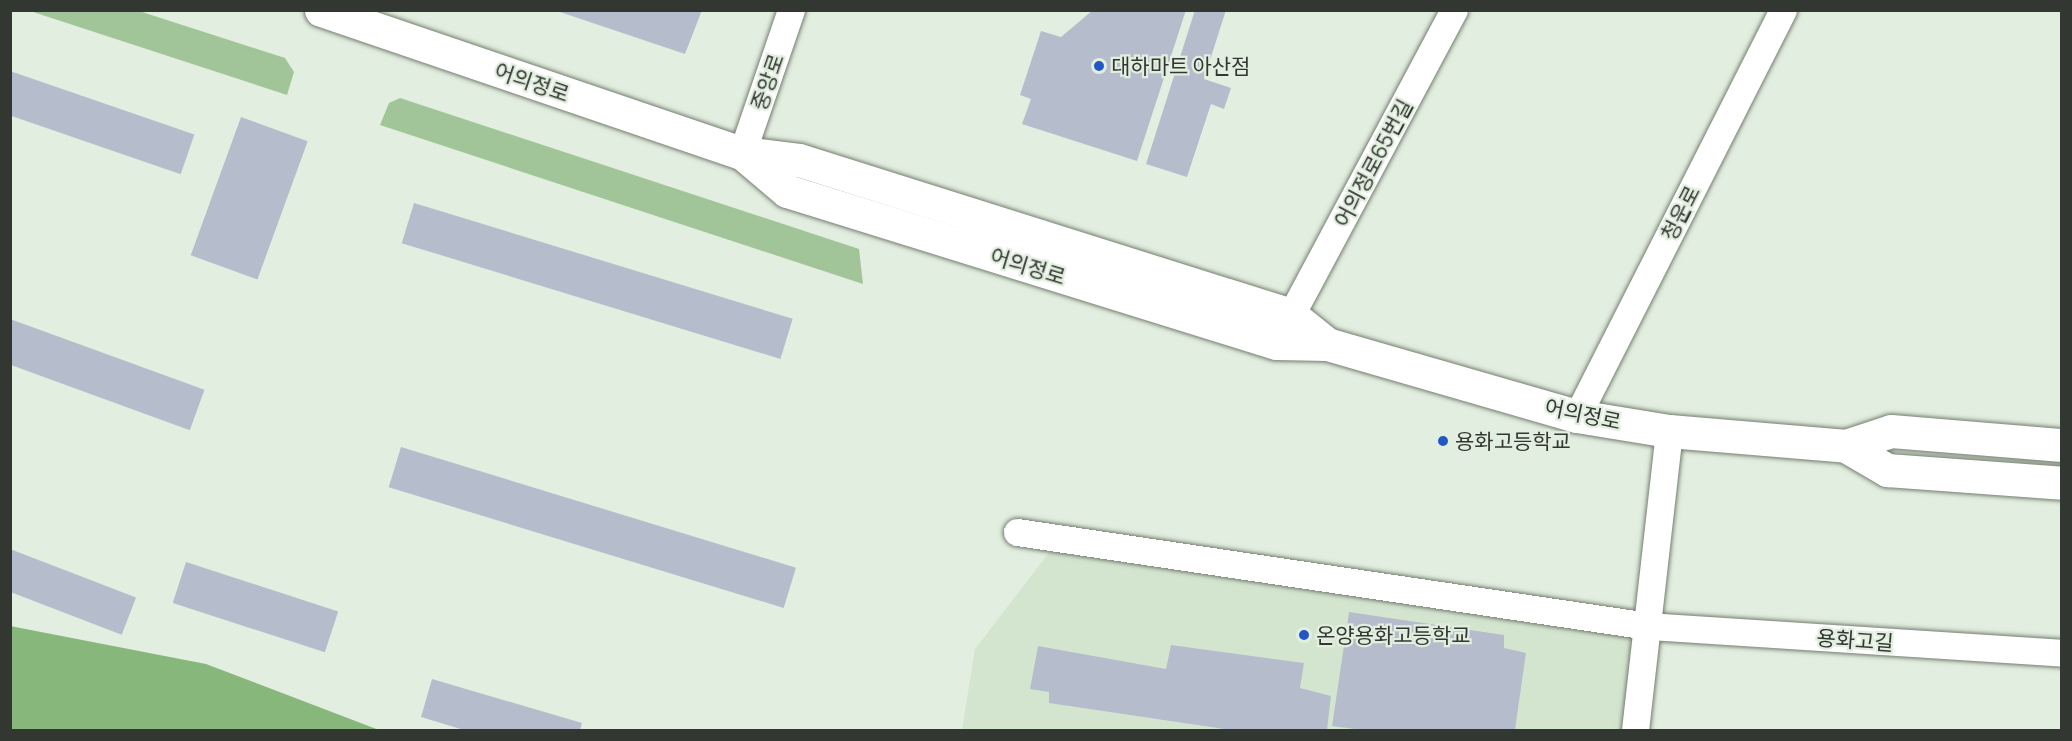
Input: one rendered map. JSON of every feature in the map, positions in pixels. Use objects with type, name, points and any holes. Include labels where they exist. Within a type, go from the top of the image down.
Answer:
[{"type":"main road","name":"어의정로","points":[[321,10],[742,153],[799,160],[1291,315],[1327,344]]},
{"type":"main road","name":"어의정로","points":[[742,153],[787,191],[1276,342],[1327,344],[1577,416],[1669,431],[1846,446],[1891,431],[2061,445]]},
{"type":"main road","name":"어의정로","points":[[1846,446],[1887,470],[2061,483]]},
{"type":"street","name":"중앙로","points":[[742,153],[791,10]]},
{"type":"street","name":"어의정로65번길","points":[[1291,315],[1454,10]]},
{"type":"street","name":"청운로","points":[[1577,416],[1783,10]]},
{"type":"street","points":[[1635,730],[1669,431]]},
{"type":"street","name":"용화고길","points":[[1017,532],[1648,626],[2061,653]]},
{"type":"shaded area","name":"온양용화고등학교","points":[[1054,546],[1612,629],[1634,641],[1624,730],[962,730],[975,649]]},
{"type":"green space","points":[[30,11],[139,11],[285,58],[294,72],[287,95]]},
{"type":"green space","points":[[400,98],[859,249],[863,284],[380,125],[389,103]]},
{"type":"green space","points":[[10,626],[206,664],[379,730],[11,730]]},
{"type":"building","points":[[554,10],[702,10],[685,54]]},
{"type":"building","name":"대하마트 아산점","points":[[1093,10],[1186,10],[1137,161],[1022,124],[1031,99],[1020,95],[1041,31],[1061,37]]},
{"type":"building","name":"대하마트 아산점","points":[[1195,10],[1226,10],[1204,79],[1231,88],[1224,109],[1211,104],[1187,177],[1146,164]]},
{"type":"building","points":[[10,71],[194,134],[181,174],[10,115]]},
{"type":"building","points":[[241,117],[308,141],[257,279],[191,255]]},
{"type":"building","points":[[414,203],[793,319],[780,359],[402,243]]},
{"type":"building","points":[[10,319],[205,390],[190,430],[10,365]]},
{"type":"building","points":[[401,447],[796,568],[784,608],[389,487]]},
{"type":"building","points":[[10,549],[136,597],[122,635],[10,592]]},
{"type":"building","points":[[186,562],[338,611],[325,652],[173,603]]},
{"type":"building","points":[[1349,612],[1504,635],[1504,648],[1526,653],[1515,730],[1362,730],[1332,726]]},
{"type":"building","points":[[1171,645],[1304,663],[1300,688],[1331,696],[1327,730],[1231,730],[1049,703],[1049,692],[1030,689],[1038,646],[1166,669]]},
{"type":"building","points":[[432,679],[582,723],[580,730],[464,730],[421,717]]},
{"type":"place","name":"대하마트 아산점","points":[[1099,66]]},
{"type":"place","name":"용화고등학교","points":[[1443,441]]},
{"type":"place","name":"온양용화고등학교","points":[[1304,635]]}]
